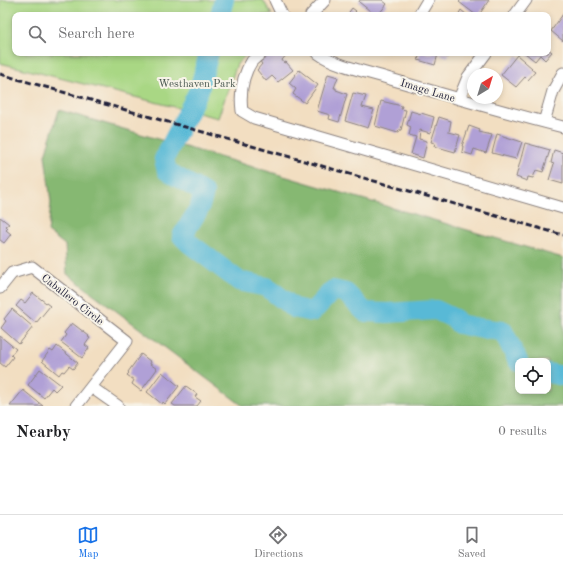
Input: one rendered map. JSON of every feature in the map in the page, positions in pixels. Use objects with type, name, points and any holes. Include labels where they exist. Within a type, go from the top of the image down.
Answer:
[{"type":"street","points":[[274,0],[280,12]]},
{"type":"street","points":[[314,12],[325,0]]},
{"type":"street","points":[[421,12],[428,0]]},
{"type":"street","points":[[517,12],[526,0]]},
{"type":"street","points":[[258,56],[253,60],[243,81],[240,100],[242,112],[254,118],[563,208]]},
{"type":"street","name":"Image Lane","points":[[322,56],[345,65],[459,99],[563,127]]},
{"type":"street","points":[[459,99],[468,77],[484,56]]},
{"type":"street","points":[[544,122],[553,91],[563,73]]},
{"type":"street","name":"Caballero Circle","points":[[0,288],[12,273],[32,267],[127,341],[91,387]]},
{"type":"street","points":[[76,406],[91,387],[118,406]]},
{"type":"green space","name":"Westhaven Park","points":[[0,0],[263,0],[270,12],[12,12],[12,56],[245,56],[237,64],[218,118],[0,63]]},
{"type":"green space","points":[[59,110],[563,258],[563,406],[243,406],[67,274],[65,245],[48,232],[51,202],[45,155]]},
{"type":"building","points":[[360,0],[382,0],[387,4],[380,12],[371,12],[359,2]]},
{"type":"building","points":[[461,0],[489,0],[481,12],[472,12],[459,2]]},
{"type":"building","points":[[352,8],[356,11],[355,12],[349,12]]},
{"type":"building","points":[[563,14],[563,41],[551,31]]},
{"type":"building","points":[[264,56],[285,56],[282,60],[284,63],[286,62],[293,70],[278,82],[272,76],[266,81],[257,70],[262,64],[259,60]]},
{"type":"building","points":[[419,56],[437,56],[435,65],[418,60]]},
{"type":"building","points":[[516,56],[518,56],[535,72],[528,80],[525,77],[516,87],[503,77],[503,73]]},
{"type":"building","points":[[529,56],[539,56],[535,61]]},
{"type":"building","points":[[541,56],[548,56],[545,60]]},
{"type":"building","points":[[299,70],[318,85],[305,103],[293,94],[296,89],[289,83]]},
{"type":"building","points":[[328,74],[338,77],[334,88],[347,94],[339,122],[329,119],[330,115],[317,111]]},
{"type":"building","points":[[353,93],[366,96],[362,107],[374,110],[368,128],[345,121]]},
{"type":"building","points":[[381,101],[402,106],[401,109],[406,110],[401,130],[399,130],[398,133],[375,126]]},
{"type":"building","points":[[411,111],[434,117],[430,133],[420,130],[419,139],[427,141],[423,158],[411,154],[416,137],[409,135],[411,127],[407,125]]},
{"type":"building","points":[[439,117],[451,121],[449,132],[460,135],[455,152],[434,146],[435,143],[431,142]]},
{"type":"building","points":[[469,126],[480,130],[479,132],[492,135],[486,153],[474,149],[472,155],[462,152],[462,146]]},
{"type":"building","points":[[497,134],[522,142],[516,159],[492,153]]},
{"type":"building","points":[[525,143],[550,150],[543,172],[536,170],[533,178],[528,177],[527,181],[516,177]]},
{"type":"building","points":[[554,150],[563,153],[563,184],[549,180],[554,164],[551,163]]},
{"type":"building","points":[[0,217],[9,224],[6,226],[8,228],[6,230],[11,234],[4,243],[0,240]]},
{"type":"building","points":[[33,293],[50,306],[36,323],[16,306],[21,300],[25,303]]},
{"type":"building","points":[[12,309],[33,327],[19,344],[1,328],[6,321],[4,319]]},
{"type":"building","points":[[72,323],[90,338],[85,345],[89,348],[82,358],[61,342],[66,335],[64,333]]},
{"type":"building","points":[[0,336],[16,349],[11,355],[13,357],[5,367],[0,363]]},
{"type":"building","points":[[57,346],[78,363],[73,369],[69,366],[59,375],[42,361],[50,350],[53,352]]},
{"type":"building","points":[[141,354],[157,369],[141,391],[132,384],[134,380],[127,375]]},
{"type":"building","points":[[40,369],[61,385],[55,391],[52,388],[44,398],[28,385]]},
{"type":"building","points":[[162,372],[179,386],[165,404],[163,402],[162,404],[147,392]]},
{"type":"building","points":[[186,386],[197,394],[195,397],[201,401],[197,406],[175,406],[172,404]]},
{"type":"building","points":[[23,390],[43,406],[10,406]]},
{"type":"waterway","points":[[221,12],[224,0]]},
{"type":"waterway","points":[[208,56],[199,90],[164,159],[167,171],[204,193],[199,209],[182,236],[189,243],[239,281],[267,287],[294,308],[312,312],[333,290],[346,293],[365,312],[387,313],[436,310],[455,319],[459,324],[503,331],[516,358]]},
{"type":"waterway","points":[[551,374],[563,376]]},
{"type":"railway","points":[[0,74],[563,235]]}]
